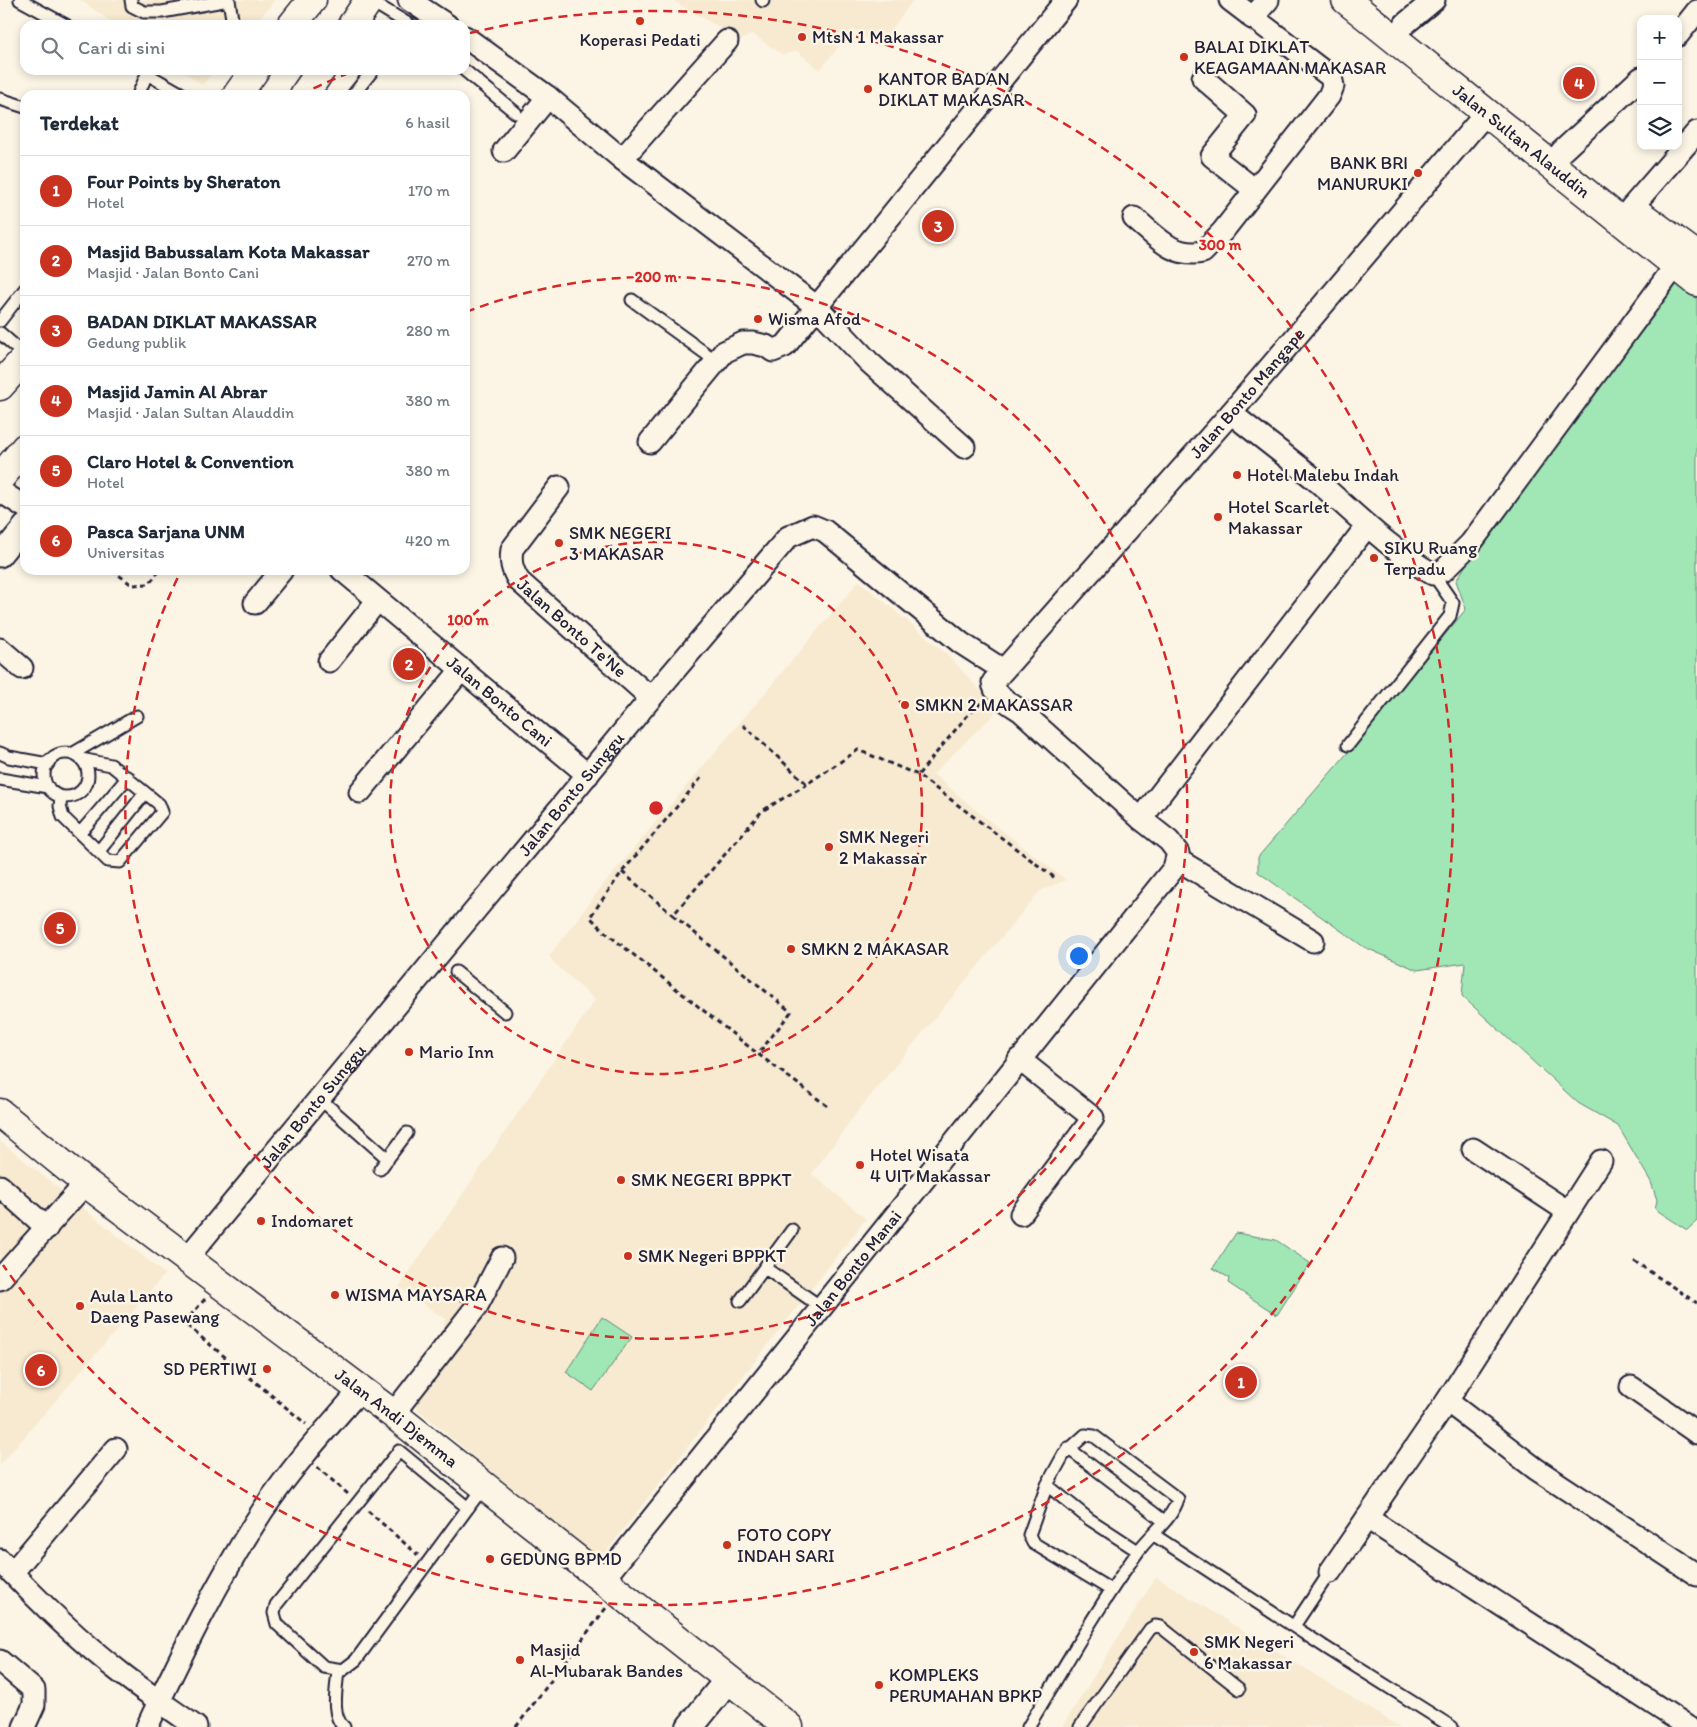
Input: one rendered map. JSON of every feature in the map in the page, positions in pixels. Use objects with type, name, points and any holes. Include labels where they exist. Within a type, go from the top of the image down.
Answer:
[{"type":"main road","points":[[296,20],[312,0]]},
{"type":"main road","points":[[355,20],[369,0]]},
{"type":"main road","name":"Jalan Sultan Alauddin","points":[[1346,0],[1480,121],[1686,260]]},
{"type":"main road","name":"Jalan Sultan Alauddin","points":[[1375,0],[1631,208],[1686,260],[1697,282]]},
{"type":"main road","points":[[307,90],[318,75]]},
{"type":"main road","points":[[0,478],[20,454]]},
{"type":"main road","name":"Jalan Andi Djemma","points":[[0,1113],[86,1183],[188,1257],[361,1389],[789,1727]]},
{"type":"street","points":[[409,0],[439,20]]},
{"type":"street","points":[[650,442],[724,352],[742,343],[753,342],[773,351],[780,350],[1066,0]]},
{"type":"street","points":[[1134,218],[1170,248],[1184,254],[1203,252],[1256,190],[1329,96],[1333,86],[1330,76],[1230,0]]},
{"type":"street","points":[[1252,18],[1268,0]]},
{"type":"street","points":[[1405,24],[1434,0]]},
{"type":"street","points":[[1682,31],[1697,11]]},
{"type":"street","points":[[470,41],[548,96],[622,159],[817,307],[869,362],[964,447]]},
{"type":"street","points":[[622,159],[727,41]]},
{"type":"street","points":[[1203,78],[1245,115],[1212,156],[1256,190]]},
{"type":"street","points":[[1561,152],[1637,82]]},
{"type":"street","points":[[504,151],[548,96]]},
{"type":"street","name":"Jalan Bonto Mangape","points":[[1003,670],[1035,637],[1231,413],[1480,121]]},
{"type":"street","points":[[1631,208],[1697,132]]},
{"type":"street","points":[[1231,413],[1316,481],[1367,526],[1419,567],[1433,574],[1444,570],[1471,543],[1686,260]]},
{"type":"street","name":"Jalan Bonto Te'Ne","points":[[559,487],[512,549],[512,566],[519,581],[651,698]]},
{"type":"street","points":[[0,491],[20,504]]},
{"type":"street","name":"Jalan Bonto Sunggu","points":[[188,1257],[319,1098],[446,965],[588,775],[788,537],[813,526],[825,532],[961,643],[1003,670]]},
{"type":"street","points":[[1142,819],[1367,526]]},
{"type":"street","points":[[0,556],[20,531]]},
{"type":"street","points":[[255,603],[278,575]]},
{"type":"street","name":"Jalan Bonto Cani","points":[[348,575],[588,775]]},
{"type":"street","points":[[329,661],[377,601]]},
{"type":"street","points":[[0,649],[22,668]]},
{"type":"street","points":[[360,792],[462,669]]},
{"type":"street","points":[[1003,670],[994,682],[995,690],[1169,841],[1178,853],[1178,860],[1313,941]]},
{"type":"street","name":"Jalan Bonto Manai","points":[[610,1587],[821,1307],[1174,868],[1178,860]]},
{"type":"street","points":[[1019,1059],[1093,1118],[1021,1214]]},
{"type":"street","points":[[1473,1149],[1567,1211]]},
{"type":"street","points":[[1330,1572],[1447,1401],[1567,1211],[1601,1161]]},
{"type":"street","points":[[4,1268],[47,1228],[86,1183]]},
{"type":"street","points":[[0,1186],[47,1228]]},
{"type":"street","points":[[393,1414],[477,1306],[502,1258]]},
{"type":"street","points":[[1631,1387],[1697,1433]]},
{"type":"street","points":[[147,1727],[223,1576],[264,1509],[320,1436],[361,1389]]},
{"type":"street","points":[[1447,1401],[1536,1469],[1697,1575]]},
{"type":"street","points":[[116,1449],[6,1567],[71,1632],[122,1674],[196,1727]]},
{"type":"street","points":[[1367,1518],[1689,1727]]},
{"type":"street","points":[[0,1661],[34,1690],[34,1705],[24,1727]]},
{"type":"street","points":[[690,1727],[728,1680]]},
{"type":"lane","points":[[20,0],[57,20]]},
{"type":"lane","points":[[131,0],[132,6],[144,12],[162,12],[229,0],[233,20]]},
{"type":"lane","points":[[369,0],[402,20]]},
{"type":"lane","points":[[139,90],[143,75]]},
{"type":"lane","points":[[149,75],[175,90]]},
{"type":"lane","points":[[357,90],[369,75]]},
{"type":"lane","points":[[470,75],[516,113]]},
{"type":"lane","points":[[0,99],[20,105]]},
{"type":"lane","points":[[0,321],[20,295]]},
{"type":"lane","points":[[632,300],[716,361]]},
{"type":"lane","points":[[0,333],[12,369]]},
{"type":"lane","points":[[1348,745],[1450,616],[1452,603],[1433,574]]},
{"type":"lane","points":[[76,756],[137,716]]},
{"type":"lane","points":[[0,753],[9,757],[48,764]]},
{"type":"lane","points":[[48,787],[45,771],[54,757],[63,754],[76,756],[110,765],[128,777],[145,794],[159,804],[162,812],[120,862],[108,861],[60,812],[61,796]]},
{"type":"lane","points":[[0,779],[48,787],[61,796],[77,794],[88,782],[86,765],[76,756]]},
{"type":"lane","points":[[81,832],[128,777]]},
{"type":"lane","points":[[99,851],[145,794]]},
{"type":"lane","points":[[446,965],[505,1012]]},
{"type":"lane","points":[[319,1098],[388,1159]]},
{"type":"lane","points":[[380,1169],[407,1133]]},
{"type":"lane","points":[[740,1301],[792,1230]]},
{"type":"lane","points":[[765,1268],[821,1307]]},
{"type":"lane","points":[[1028,1727],[1111,1590],[1138,1551],[1154,1535],[1178,1502],[1177,1496],[1094,1436],[1085,1435],[1068,1448],[1047,1485],[1029,1535],[1033,1543],[1111,1590]]},
{"type":"lane","points":[[1068,1448],[1164,1521]]},
{"type":"lane","points":[[468,1508],[399,1451],[276,1605],[274,1613],[276,1624],[324,1667],[344,1670],[356,1660],[468,1508],[484,1486]]},
{"type":"lane","points":[[1047,1485],[1089,1519],[1138,1551]]},
{"type":"lane","points":[[1154,1535],[1452,1727]]},
{"type":"lane","points":[[1294,1626],[1330,1572]]},
{"type":"lane","points":[[1080,1727],[1150,1629],[1155,1626],[1161,1627],[1238,1689]]},
{"type":"lane","points":[[338,1670],[336,1711],[340,1724],[344,1727]]},
{"type":"path","points":[[119,575],[132,585],[149,584],[156,575]]},
{"type":"path","points":[[918,775],[966,717],[995,690]]},
{"type":"path","points":[[743,725],[807,784]]},
{"type":"path","points":[[673,914],[762,811],[858,750],[918,775],[1055,878]]},
{"type":"path","points":[[701,778],[622,872],[590,917],[605,932],[758,1054],[830,1108]]},
{"type":"path","points":[[622,872],[791,1012],[758,1054]]},
{"type":"path","points":[[1634,1261],[1697,1302]]},
{"type":"path","points":[[220,1282],[184,1323],[320,1436]]},
{"type":"path","points":[[516,1727],[610,1587]]},
{"type":"shaded area","points":[[80,0],[275,0],[258,20],[109,20]]},
{"type":"shaded area","name":"MtsN 1 Makassar","points":[[672,0],[913,0],[879,47],[853,29],[820,70],[797,51],[783,55],[752,34],[741,40]]},
{"type":"shaded area","points":[[188,75],[211,75],[202,85]]},
{"type":"shaded area","points":[[859,581],[948,655],[998,710],[933,774],[1066,880],[1040,891],[858,1111],[812,1174],[866,1219],[598,1562],[415,1407],[404,1390],[442,1338],[445,1319],[399,1287],[595,1000],[553,962],[549,956],[603,885]]},
{"type":"shaded area","points":[[0,1141],[165,1274],[0,1465]]},
{"type":"shaded area","name":"SMK Negeri 6 Makassar","points":[[1156,1577],[1400,1727],[1062,1727]]},
{"type":"green space","points":[[1676,281],[1697,298],[1697,1221],[1687,1230],[1655,1209],[1657,1200],[1651,1182],[1618,1126],[1578,1103],[1462,996],[1465,963],[1417,970],[1364,947],[1258,872],[1258,857],[1362,736],[1466,609],[1456,581],[1479,544]]},
{"type":"green space","points":[[1236,1233],[1276,1240],[1310,1263],[1277,1315],[1228,1283],[1229,1278],[1213,1268]]},
{"type":"green space","points":[[602,1317],[632,1337],[593,1391],[566,1372]]},
{"type":"place","name":"Koperasi Pedati","points":[[640,21]]},
{"type":"place","name":"MtsN 1 Makassar","points":[[802,37]]},
{"type":"place","name":"BALAI DIKLAT KEAGAMAAN MAKASAR","points":[[1184,57]]},
{"type":"place","name":"Masjid Jamin Al Abrar","points":[[1579,83]]},
{"type":"place","name":"KANTOR BADAN DIKLAT MAKASAR","points":[[868,89]]},
{"type":"place","name":"BANK BRI MANURUKI","points":[[1418,173]]},
{"type":"place","name":"BADAN DIKLAT MAKASSAR","points":[[938,226]]},
{"type":"place","name":"Wisma Afod","points":[[758,319]]},
{"type":"place","name":"Hotel Malebu Indah","points":[[1237,475]]},
{"type":"place","name":"Hotel Scarlet Makassar","points":[[1218,517]]},
{"type":"place","name":"SMK NEGERI 3 MAKASAR","points":[[559,543]]},
{"type":"place","name":"SIKU Ruang Terpadu","points":[[1374,558]]},
{"type":"place","name":"Masjid Babussalam Kota Makassar","points":[[409,664]]},
{"type":"place","name":"SMKN 2 MAKASSAR","points":[[905,705]]},
{"type":"place","name":"SMK Negeri 2 Makassar","points":[[829,847]]},
{"type":"place","name":"Claro Hotel & Convention","points":[[60,928]]},
{"type":"place","name":"SMKN 2 MAKASAR","points":[[791,949]]},
{"type":"place","name":"Mario Inn","points":[[409,1052]]},
{"type":"place","name":"Hotel Wisata 4 UIT Makassar","points":[[860,1165]]},
{"type":"place","name":"SMK NEGERI BPPKT","points":[[621,1180]]},
{"type":"place","name":"Indomaret","points":[[261,1221]]},
{"type":"place","name":"SMK Negeri BPPKT","points":[[628,1256]]},
{"type":"place","name":"WISMA MAYSARA","points":[[335,1295]]},
{"type":"place","name":"Aula Lanto Daeng Pasewang","points":[[80,1306]]},
{"type":"place","name":"SD PERTIWI","points":[[267,1369]]},
{"type":"place","name":"Pasca Sarjana UNM","points":[[41,1370]]},
{"type":"place","name":"Four Points by Sheraton","points":[[1241,1382]]},
{"type":"place","name":"FOTO COPY INDAH SARI","points":[[727,1545]]},
{"type":"place","name":"GEDUNG BPMD","points":[[490,1559]]},
{"type":"place","name":"SMK Negeri 6 Makassar","points":[[1194,1652]]},
{"type":"place","name":"Masjid Al-Mubarak Bandes","points":[[520,1660]]},
{"type":"place","name":"KOMPLEKS PERUMAHAN BPKP","points":[[879,1685]]}]
